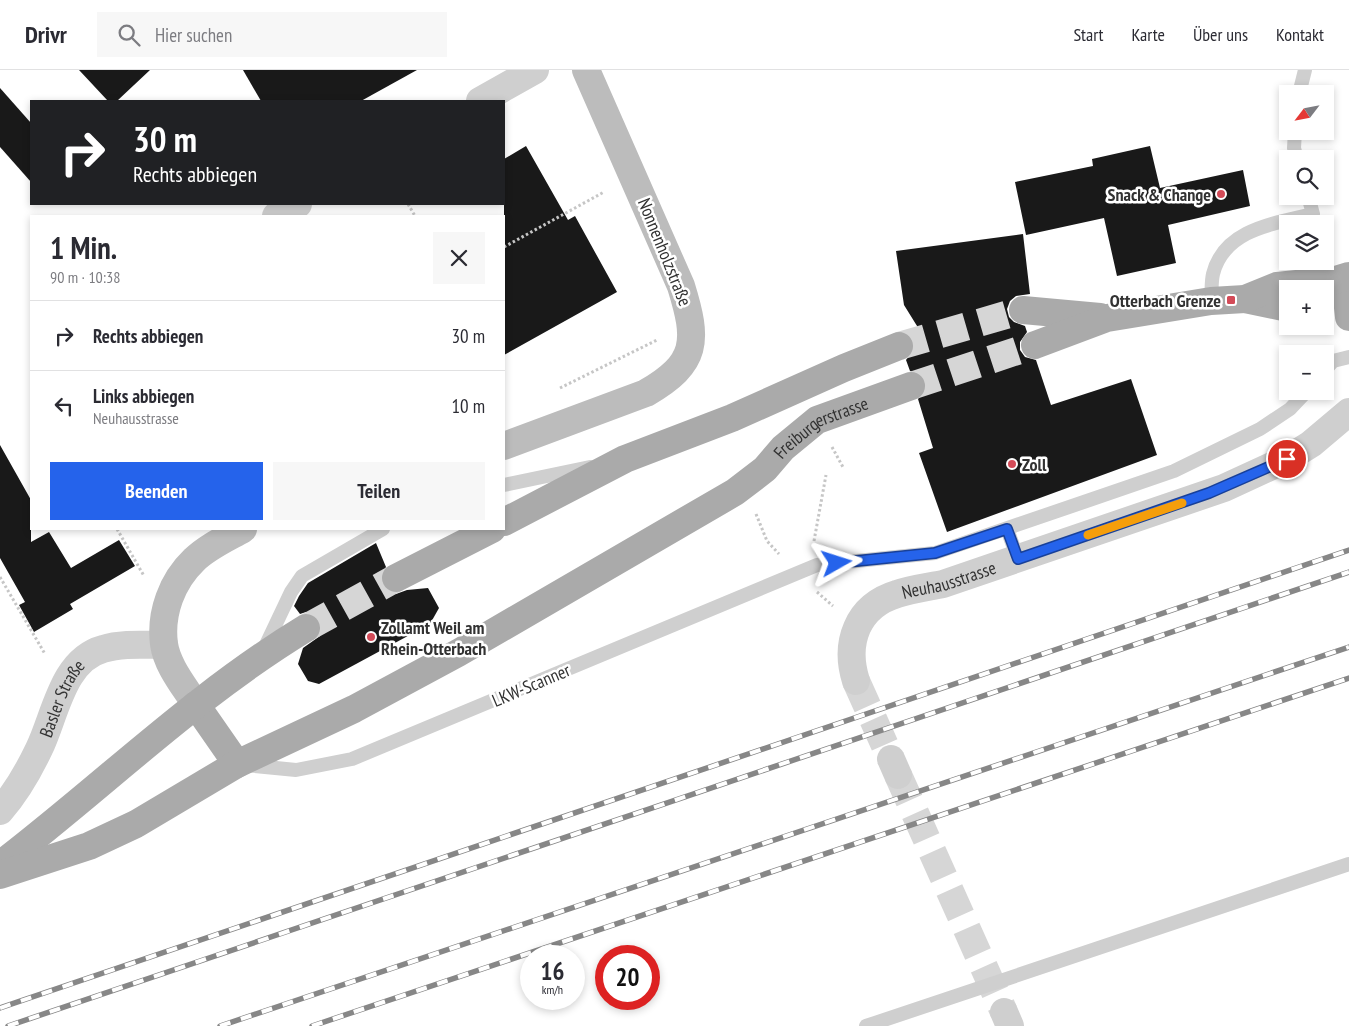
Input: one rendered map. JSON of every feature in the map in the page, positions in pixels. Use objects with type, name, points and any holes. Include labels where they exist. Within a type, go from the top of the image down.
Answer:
[{"type":"main road","points":[[1245,299],[1277,286],[1336,280],[1349,276]]},
{"type":"main road","points":[[1349,286],[1347,298],[1349,317]]},
{"type":"main road","points":[[1035,345],[1106,318],[1211,301],[1245,299],[1279,306]]},
{"type":"main road","points":[[1023,310],[1106,318]]},
{"type":"main road","points":[[1334,314],[1349,322]]},
{"type":"main road","points":[[505,521],[625,459],[732,418],[899,346]]},
{"type":"main road","name":"Freiburgerstrasse","points":[[0,875],[89,846],[128,828],[237,764],[354,709],[458,653],[743,486],[765,469],[783,448],[817,420],[911,386]]},
{"type":"main road","points":[[799,388],[817,420]]},
{"type":"main road","points":[[396,578],[490,530]]},
{"type":"main road","points":[[0,865],[196,705],[261,655],[306,628]]},
{"type":"main road","points":[[196,705],[237,764]]},
{"type":"street","points":[[482,100],[535,70]]},
{"type":"street","name":"Nonnenholzstraße","points":[[505,446],[646,393],[665,382],[681,367],[688,355],[692,341],[692,324],[681,286],[586,70]]},
{"type":"street","points":[[278,215],[296,205]]},
{"type":"street","name":"Neuhausstrasse","points":[[856,681],[851,656],[852,640],[862,616],[871,608],[896,594],[943,584],[1180,504],[1254,475],[1287,459],[1311,444],[1348,410]]},
{"type":"street","points":[[196,705],[172,666],[164,645],[165,613],[171,592],[194,559],[241,530]]},
{"type":"street","name":"Basler Straße","points":[[0,811],[39,749],[63,687],[77,665],[101,649],[128,645],[164,645]]},
{"type":"lane","points":[[1302,85],[1306,70]]},
{"type":"lane","points":[[1211,301],[1213,275],[1217,262],[1226,249],[1241,236],[1268,226],[1314,214],[1311,205]]},
{"type":"lane","points":[[1334,360],[1349,357]]},
{"type":"lane","name":"LKW-Scanner","points":[[237,764],[296,770],[352,760],[818,565],[935,553],[1174,471],[1260,429],[1290,409],[1298,400]]},
{"type":"lane","points":[[505,485],[625,459]]},
{"type":"lane","points":[[1007,529],[1018,559]]},
{"type":"lane","points":[[261,655],[291,592],[302,576],[381,530]]},
{"type":"lane","points":[[866,1026],[1349,864]]},
{"type":"path","points":[[505,246],[633,176]]},
{"type":"path","points":[[553,392],[692,324]]},
{"type":"path","points":[[118,530],[165,613]]},
{"type":"path","points":[[0,577],[63,687]]},
{"type":"building","points":[[79,70],[150,70],[118,100],[107,100]]},
{"type":"building","points":[[243,70],[417,70],[363,100],[260,100]]},
{"type":"building","points":[[0,88],[30,122],[30,181],[0,147]]},
{"type":"building","points":[[526,146],[568,220],[575,216],[617,292],[505,354],[504,205],[505,158]]},
{"type":"building","points":[[1150,146],[1160,188],[1243,170],[1250,206],[1168,225],[1176,263],[1117,276],[1104,218],[1026,235],[1015,182],[1093,166],[1092,159]]},
{"type":"building","points":[[1023,234],[1030,294],[1016,296],[1010,301],[1007,309],[1009,317],[1014,322],[1025,326],[1027,332],[1020,342],[1020,350],[1025,357],[1036,360],[1051,405],[1131,379],[1157,455],[947,532],[919,453],[933,448],[918,399],[926,389],[926,381],[921,374],[910,371],[906,360],[914,349],[912,338],[922,334],[904,305],[896,251]]},
{"type":"building","points":[[0,445],[30,498],[31,542],[49,532],[71,568],[119,540],[135,566],[70,604],[73,609],[34,632],[19,605],[25,602],[0,558]]},
{"type":"building","points":[[376,543],[386,567],[380,578],[382,586],[387,591],[396,594],[407,590],[428,588],[439,608],[430,624],[319,684],[308,681],[298,664],[303,648],[320,636],[322,627],[319,619],[314,614],[306,612],[300,614],[294,606],[308,583]]},
{"type":"tunnel","points":[[899,346],[1023,310]]},
{"type":"tunnel","points":[[911,386],[1035,345]]},
{"type":"tunnel","points":[[306,628],[396,578]]},
{"type":"tunnel","points":[[856,681],[891,759]]},
{"type":"tunnel","points":[[898,775],[1004,1012]]},
{"type":"railway","points":[[0,1008],[1349,550]]},
{"type":"railway","points":[[8,1026],[1349,572]]},
{"type":"railway","points":[[220,1026],[1349,647]]},
{"type":"railway","points":[[312,1026],[1349,678]]},
{"type":"slow traffic","points":[[1088,535],[1182,503]]},
{"type":"place","name":"Snack & Change","points":[[1221,194]]},
{"type":"place","name":"Otterbach Grenze","points":[[1231,300]]},
{"type":"place","name":"Zoll","points":[[1012,464]]},
{"type":"place","name":"Zollamt Weil am Rhein-Otterbach","points":[[371,637]]},
{"type":"route","points":[[837,563],[935,553],[1007,529],[1018,559],[1224,488],[1287,459]]}]
